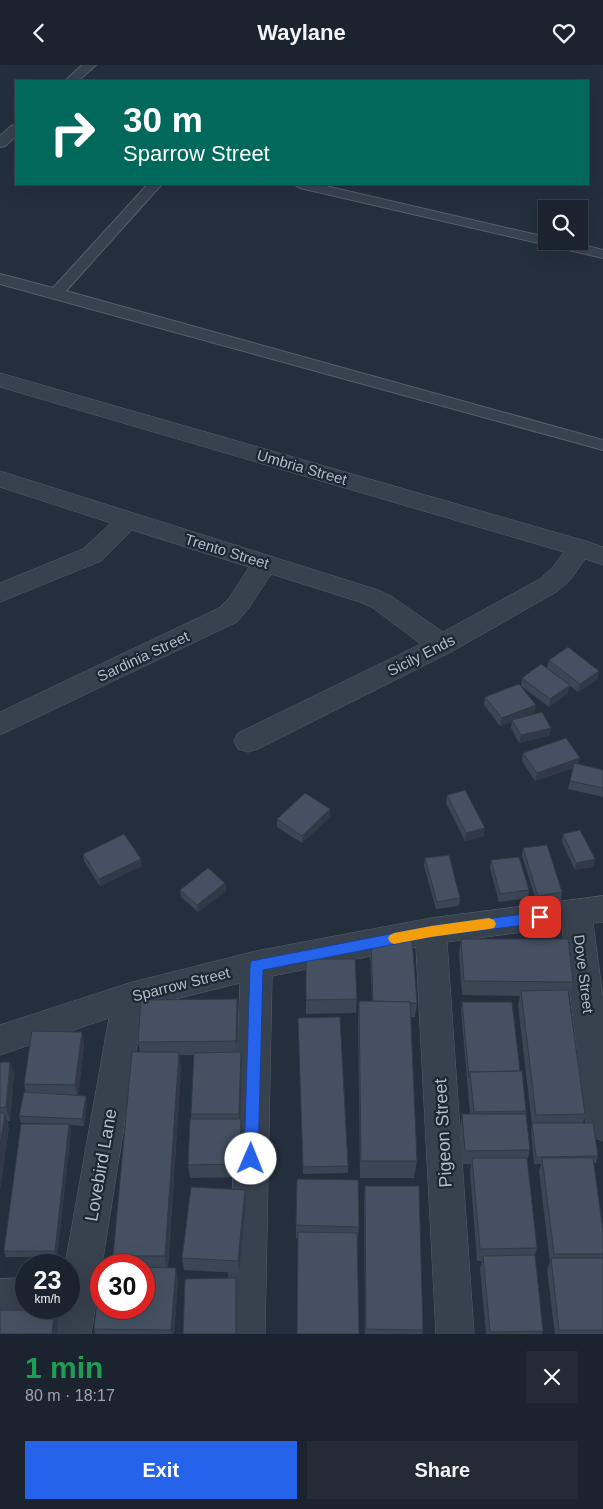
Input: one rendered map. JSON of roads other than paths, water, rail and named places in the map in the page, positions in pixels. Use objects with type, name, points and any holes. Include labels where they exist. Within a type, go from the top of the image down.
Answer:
[{"type":"street","name":"Umbria Street","points":[[0,380],[592,552]]},
{"type":"street","name":"Trento Street","points":[[0,479],[382,602],[442,645]]},
{"type":"street","points":[[0,593],[92,555],[127,520]]},
{"type":"street","name":"Sicily Ends","points":[[248,741],[442,645],[549,585],[562,573],[592,552]]},
{"type":"street","name":"Sardinia Street","points":[[0,724],[228,615],[239,603],[265,563]]},
{"type":"street","name":"Sparrow Street","points":[[0,1040],[129,997],[256,965],[431,931],[589,911]]},
{"type":"street","name":"Dove Street","points":[[589,911],[603,1125]]},
{"type":"street","name":"Pigeon Street","points":[[431,931],[455,1334]]},
{"type":"street","points":[[246,1334],[256,965]]},
{"type":"street","name":"Lovebird Lane","points":[[80,1262],[129,997]]},
{"type":"street","points":[[0,1297],[15,1296]]},
{"type":"street","name":"Lovebird Lane","points":[[72,1334],[73,1319]]},
{"type":"lane","points":[[72,80],[90,65]]},
{"type":"lane","points":[[0,143],[15,130]]},
{"type":"lane","points":[[56,293],[154,185]]},
{"type":"lane","points":[[304,185],[538,239]]},
{"type":"lane","points":[[585,250],[603,254]]},
{"type":"lane","points":[[0,279],[603,445]]}]
